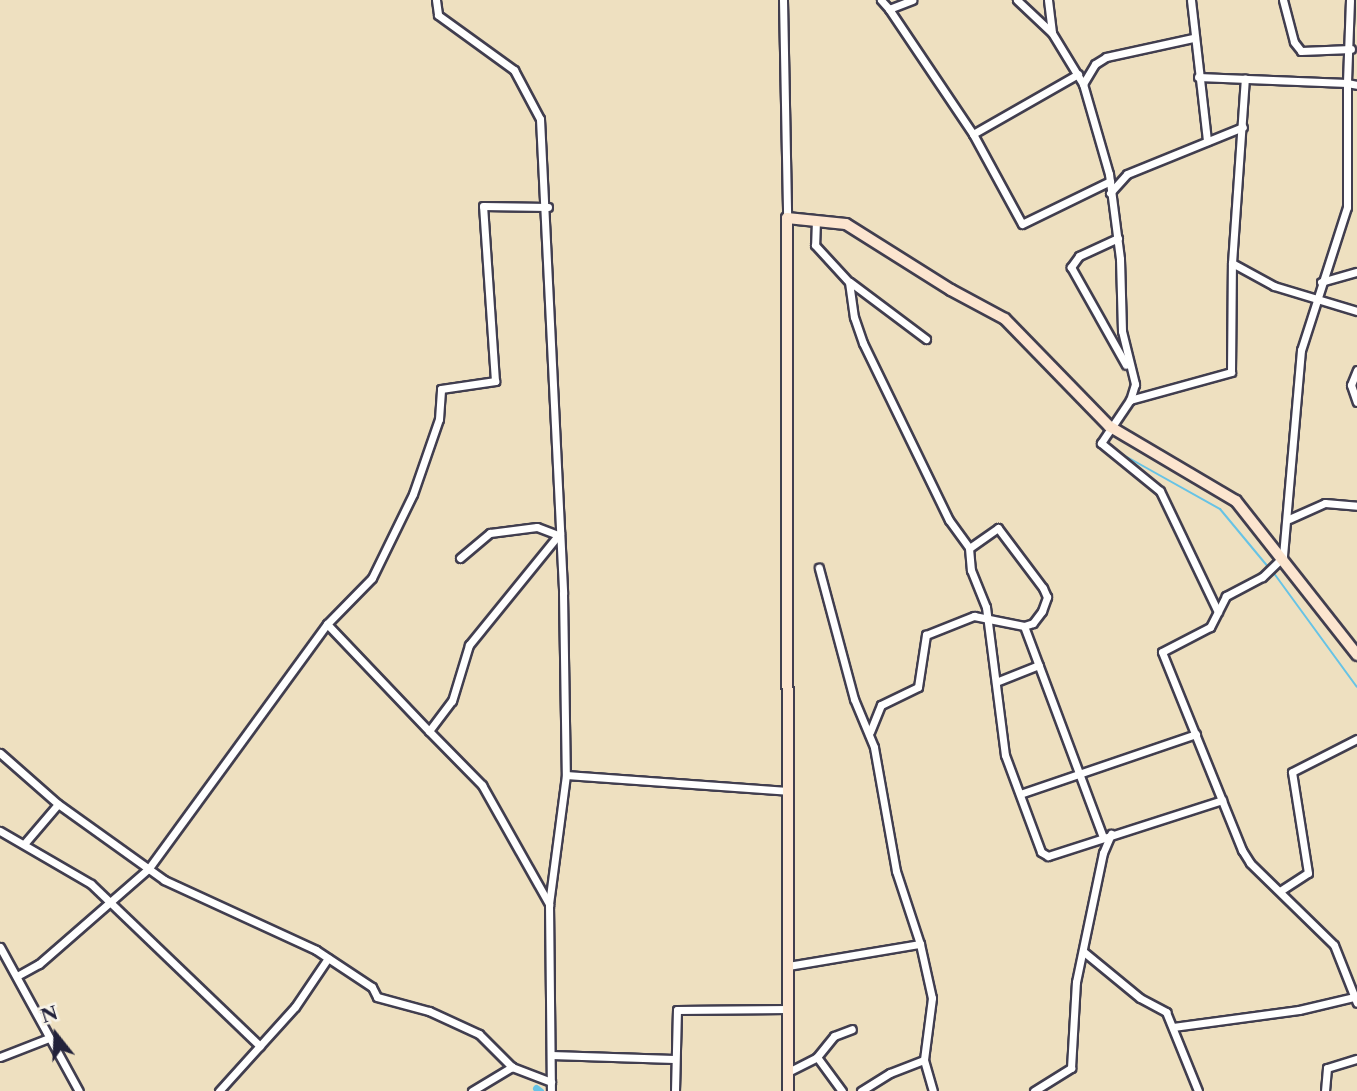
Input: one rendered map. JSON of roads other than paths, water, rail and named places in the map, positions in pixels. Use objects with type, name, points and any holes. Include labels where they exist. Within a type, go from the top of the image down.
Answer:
[{"type":"street","points":[[0,753],[58,804],[164,880],[328,958],[372,987],[377,998],[429,1012],[479,1034],[512,1067],[551,1087],[549,904],[566,775],[548,207],[535,106],[502,58],[438,15],[436,0]]},
{"type":"street","points":[[881,0],[973,134],[1022,223],[1110,181]]},
{"type":"street","points":[[889,9],[912,0]]},
{"type":"street","points":[[1017,0],[1052,33],[1083,84],[1110,181],[1118,238],[1122,331],[1135,384],[1130,400],[1109,426],[1101,443],[1160,491],[1218,612]]},
{"type":"street","points":[[1048,0],[1052,33]]},
{"type":"street","points":[[1191,0],[1193,38],[1207,141]]},
{"type":"street","points":[[1283,0],[1294,43],[1301,51],[1351,49]]},
{"type":"street","points":[[1173,1027],[1355,1000],[1334,945],[1250,863],[1162,652],[1210,627],[1226,596],[1262,577],[1283,557],[1289,519],[1301,350],[1315,299],[1347,207],[1350,0]]},
{"type":"street","points":[[785,1],[788,1091]]},
{"type":"street","points":[[1083,84],[1094,64],[1106,57],[1193,38]]},
{"type":"street","points":[[973,134],[1077,74]]},
{"type":"street","points":[[1198,77],[1357,85]]},
{"type":"street","points":[[1130,400],[1230,373],[1232,263],[1243,127],[1244,78]]},
{"type":"street","points":[[1110,193],[1127,174],[1243,127]]},
{"type":"street","points":[[17,976],[39,964],[149,868],[327,624],[372,578],[383,559],[434,437],[441,389],[495,381],[483,206],[548,207]]},
{"type":"street","points":[[787,218],[816,220],[858,229],[951,290],[1005,319],[1109,426],[1236,501],[1283,557],[1357,655]]},
{"type":"street","points":[[816,220],[814,238],[820,255],[849,282],[926,339]]},
{"type":"street","points":[[1118,238],[1079,256],[1071,267],[1106,323],[1135,384]]},
{"type":"street","points":[[1232,263],[1274,286],[1357,311]]},
{"type":"street","points":[[1321,282],[1357,272]]},
{"type":"street","points":[[849,282],[854,317],[863,343],[949,520],[969,548],[985,616],[1005,755],[1041,852],[1048,856],[1222,800]]},
{"type":"street","points":[[1357,370],[1352,385],[1357,402]]},
{"type":"street","points":[[1289,519],[1325,503],[1357,506]]},
{"type":"street","points":[[460,558],[490,533],[537,527],[557,534]]},
{"type":"street","points":[[969,548],[998,528],[1043,588],[1046,597],[1042,611],[1024,626]]},
{"type":"street","points":[[429,731],[452,701],[469,645],[557,534]]},
{"type":"street","points":[[819,568],[835,638],[869,733],[896,871],[920,944],[932,998],[924,1060],[933,1091]]},
{"type":"street","points":[[869,733],[881,705],[918,687],[926,635],[974,616],[985,616],[1024,626]]},
{"type":"street","points":[[327,624],[482,785],[549,904]]},
{"type":"street","points":[[1024,626],[1080,774],[1107,836],[1076,982],[1071,1068],[1065,1076],[1034,1091]]},
{"type":"street","points":[[996,682],[1039,665]]},
{"type":"street","points":[[1020,794],[1196,734]]},
{"type":"street","points":[[1280,891],[1308,873],[1293,772],[1357,739]]},
{"type":"street","points":[[566,775],[787,791]]},
{"type":"street","points":[[24,844],[58,804]]},
{"type":"street","points":[[0,831],[91,884],[260,1046]]},
{"type":"street","points":[[1088,842],[1103,853]]},
{"type":"street","points":[[788,966],[920,944]]},
{"type":"street","points":[[0,947],[79,1091]]},
{"type":"street","points":[[1084,952],[1140,998],[1166,1012],[1198,1091]]},
{"type":"street","points":[[217,1090],[295,1007],[328,958]]},
{"type":"street","points":[[675,1091],[675,1015],[680,1008],[788,1009]]},
{"type":"street","points":[[788,1072],[817,1057],[834,1035],[852,1029]]},
{"type":"street","points":[[0,1057],[49,1038]]},
{"type":"street","points":[[551,1055],[674,1059]]},
{"type":"street","points":[[817,1057],[842,1091]]},
{"type":"street","points":[[1325,1091],[1323,1076],[1327,1068],[1357,1059]]},
{"type":"street","points":[[861,1091],[890,1073],[924,1060]]},
{"type":"street","points":[[472,1091],[512,1067]]},
{"type":"waterway","points":[[1118,452],[1220,509],[1269,568]]},
{"type":"waterway","points":[[1273,572],[1357,687]]},
{"type":"waterway","points":[[536,1088],[540,1091]]}]
